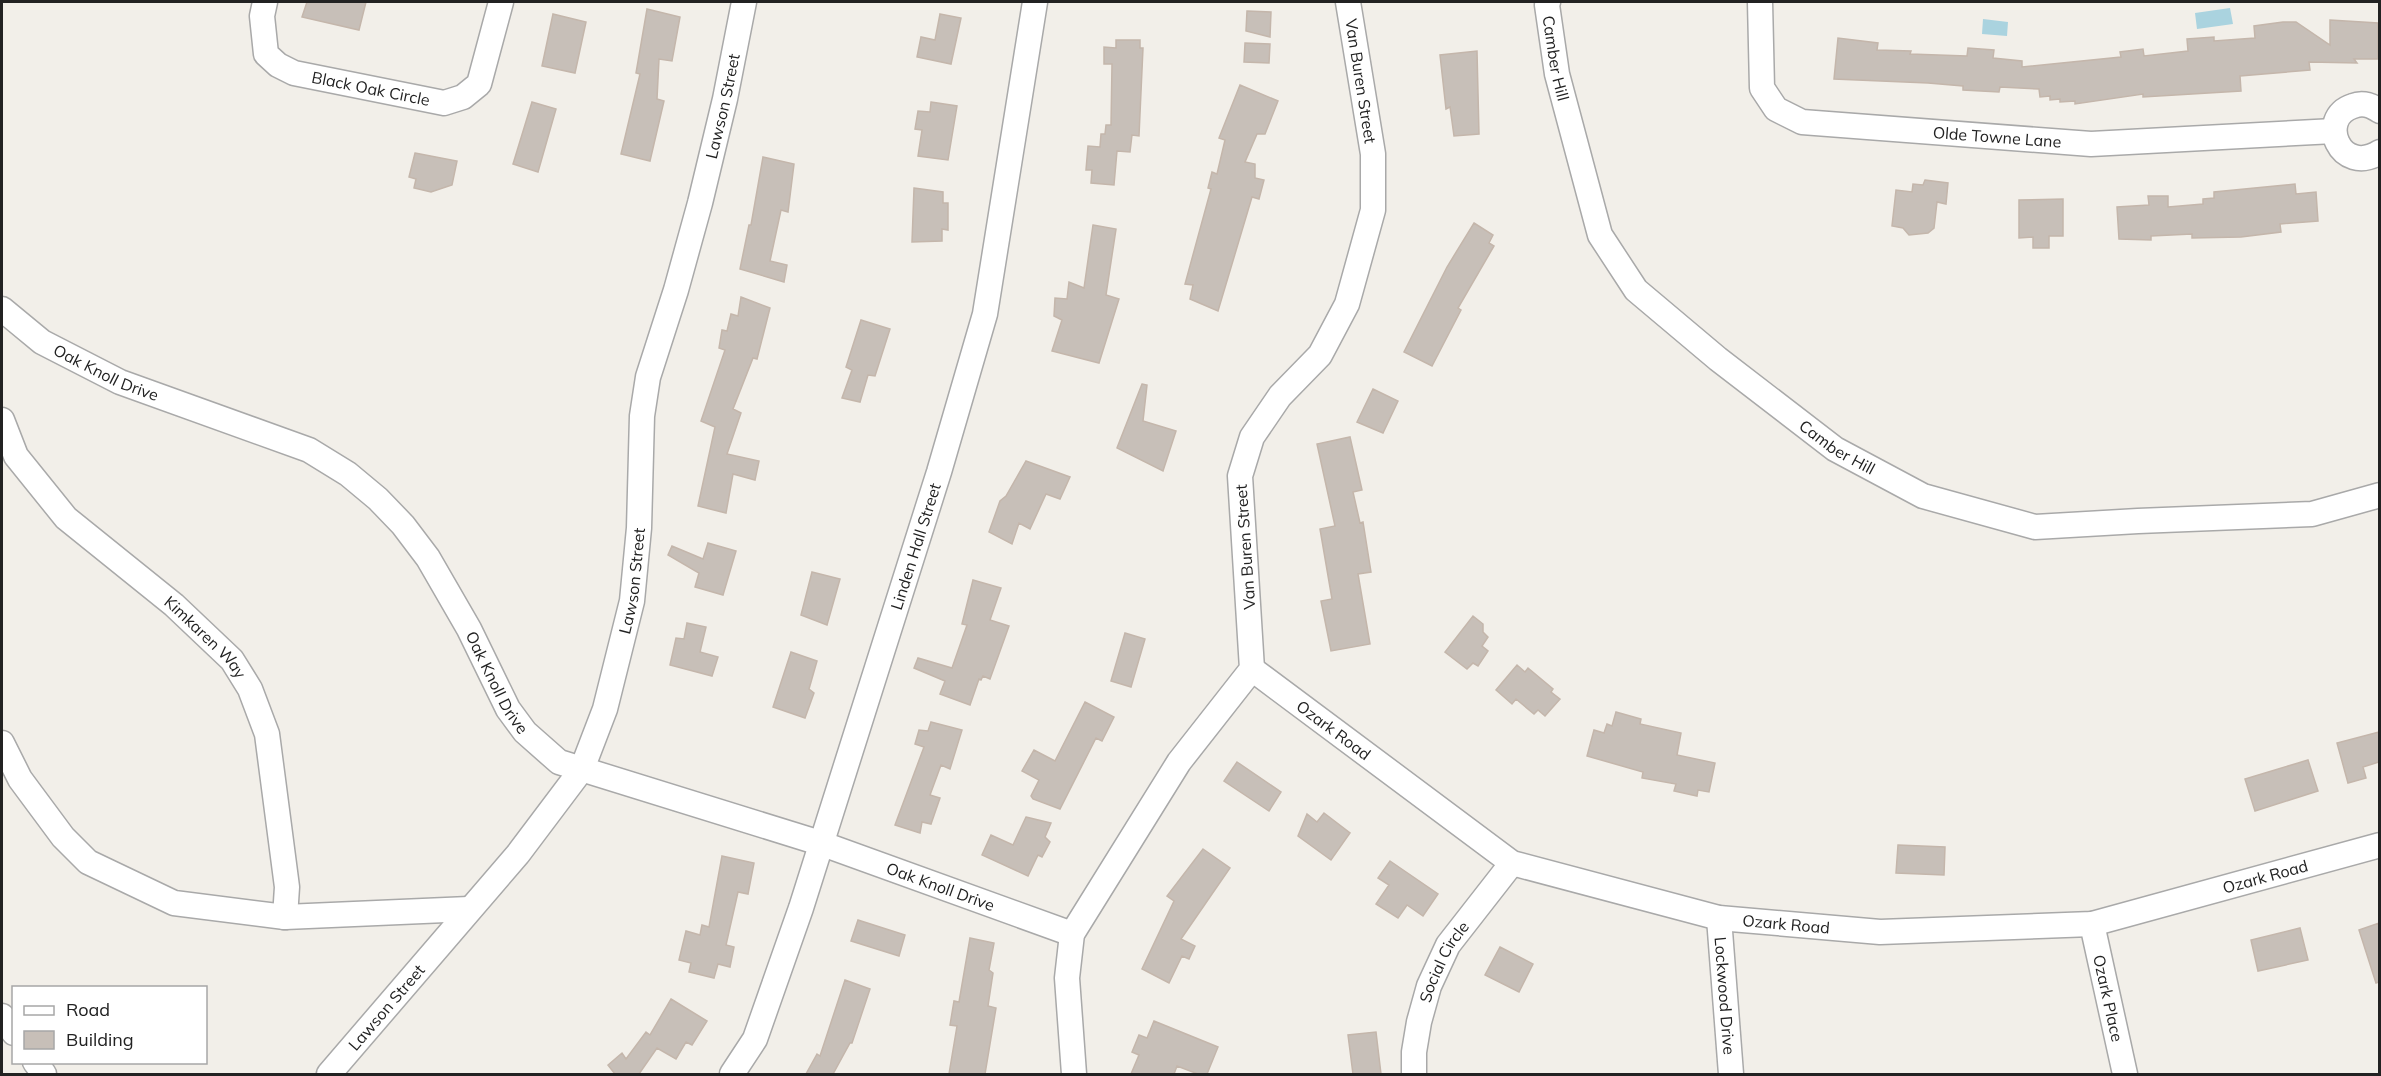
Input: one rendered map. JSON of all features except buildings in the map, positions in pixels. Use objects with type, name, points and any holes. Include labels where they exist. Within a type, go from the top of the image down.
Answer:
[{"type":"street","name":"Black Oak Circle","points":[[265,2],[262,16],[266,54],[278,64],[294,73],[444,103],[463,97],[479,84],[501,2]]},
{"type":"street","name":"Lawson Street","points":[[329,1074],[518,854],[582,769],[605,710],[632,601],[639,528],[642,416],[648,377],[676,290],[700,203],[725,99],[744,2]]},
{"type":"street","name":"Linden Hall Street","points":[[732,1074],[755,1039],[797,919],[939,472],[985,314],[1035,2]]},
{"type":"street","name":"Van Buren Street","points":[[1252,669],[1240,476],[1252,437],[1280,396],[1320,355],[1347,304],[1373,210],[1373,154],[1348,2]]},
{"type":"street","name":"Camber Hill","points":[[1548,2],[1557,74],[1600,235],[1636,290],[1718,359],[1835,449],[1923,496],[2035,527],[2138,520],[2312,514],[2379,495]]},
{"type":"street","name":"Olde Towne Lane","points":[[1760,2],[1762,88],[1776,109],[1802,122],[2091,144],[2334,131]]},
{"type":"street","points":[[2379,111],[2365,104],[2347,108],[2336,122],[2334,131],[2336,140],[2346,154],[2363,159],[2379,152]]},
{"type":"street","name":"Oak Knoll Drive","points":[[2,309],[42,342],[120,382],[309,450],[348,474],[384,505],[403,525],[428,558],[469,629],[508,709],[525,732],[559,762],[820,843],[1072,934]]},
{"type":"street","name":"Kimkaren Way","points":[[2,420],[16,456],[66,518],[174,605],[232,660],[250,689],[267,734],[286,887],[285,917]]},
{"type":"street","name":"Ozark Road","points":[[1252,669],[1512,863],[1719,918],[1880,932],[2092,924],[2379,845]]},
{"type":"street","points":[[1074,1074],[1067,978],[1072,934],[1179,762],[1252,669]]},
{"type":"street","points":[[2,743],[20,779],[63,837],[88,862],[174,903],[285,917],[469,909]]},
{"type":"street","name":"Social Circle","points":[[1414,1074],[1414,1052],[1419,1022],[1429,986],[1448,945],[1512,863]]},
{"type":"street","name":"Lockwood Drive","points":[[1719,918],[1731,1074]]},
{"type":"street","name":"Ozark Place","points":[[2092,924],[2125,1074]]},
{"type":"street","points":[[2,1016],[12,1030]]},
{"type":"water","points":[[2230,8],[2233,24],[2197,29],[2195,13]]},
{"type":"water","points":[[1983,19],[2008,22],[2007,36],[1982,34]]}]
